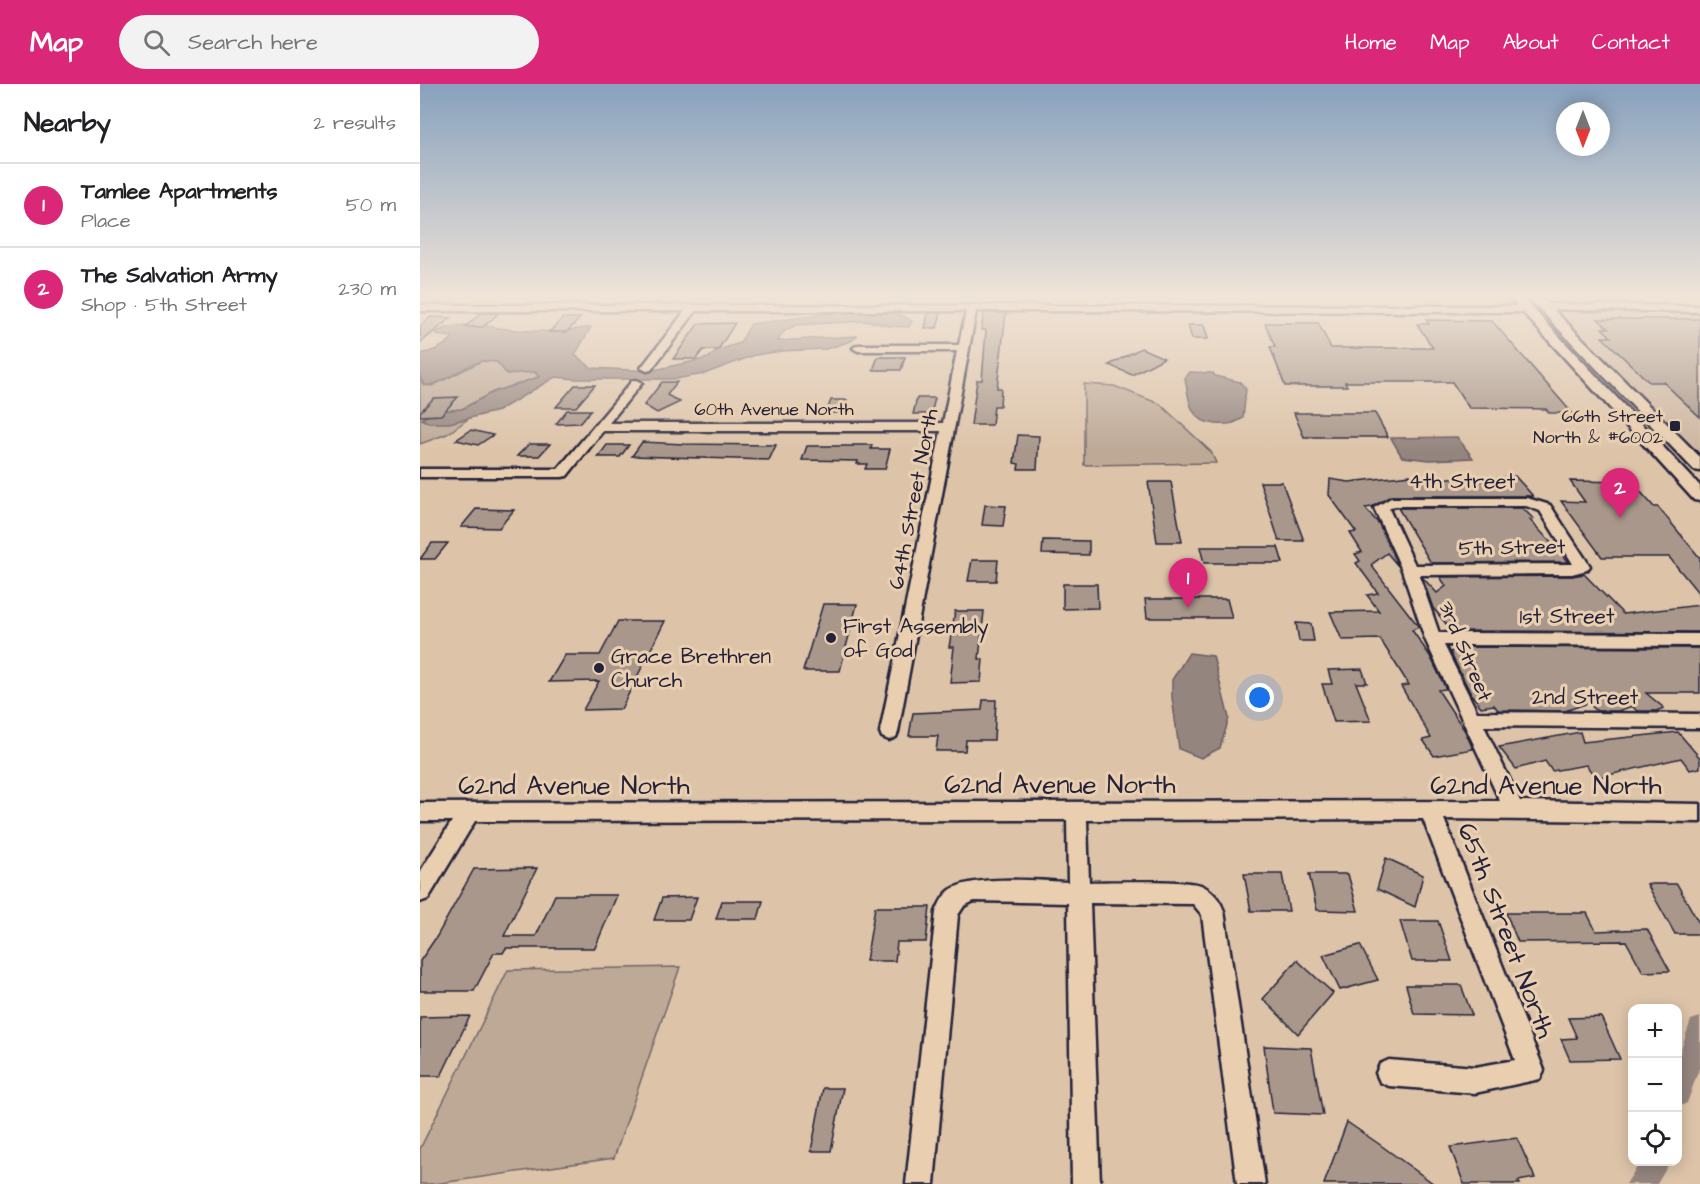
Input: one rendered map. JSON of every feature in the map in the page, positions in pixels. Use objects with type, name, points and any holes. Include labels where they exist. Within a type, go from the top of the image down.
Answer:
[{"type":"main road","points":[[1571,348],[1700,496]]},
{"type":"main road","points":[[1581,348],[1700,466]]},
{"type":"street","points":[[646,368],[661,348]]},
{"type":"street","name":"64th Street North","points":[[889,732],[941,474],[947,427],[963,348]]},
{"type":"street","points":[[420,473],[562,473],[602,428],[636,383]]},
{"type":"street","name":"60th Avenue North","points":[[602,428],[947,427]]},
{"type":"street","name":"4th Street","points":[[1381,508],[1391,502],[1527,502],[1545,508]]},
{"type":"street","name":"3rd Street","points":[[1381,508],[1410,570],[1433,639],[1514,810]]},
{"type":"street","name":"5th Street","points":[[1410,570],[1572,569],[1582,566],[1545,508]]},
{"type":"street","name":"1st Street","points":[[1433,639],[1700,640]]},
{"type":"street","name":"2nd Street","points":[[1470,719],[1700,721]]},
{"type":"street","name":"65th Street North","points":[[1389,1073],[1475,1080],[1532,1070],[1430,810]]},
{"type":"street","name":"62nd Avenue North","points":[[420,812],[1514,810],[1700,813]]},
{"type":"street","points":[[1077,811],[1086,1184]]},
{"type":"street","points":[[420,892],[469,812]]},
{"type":"street","points":[[920,1184],[947,912],[956,898],[974,891],[1196,894],[1206,901],[1213,911],[1251,1184]]},
{"type":"shaded area","points":[[437,348],[579,348],[575,355],[592,368],[650,371],[708,358],[718,350],[828,348],[755,355],[704,374],[675,379],[555,377],[498,411],[449,423],[429,423],[422,419],[433,412],[462,409],[493,392],[539,377],[535,372],[507,374],[497,362],[484,361],[475,363],[438,383],[424,385],[420,376],[420,354]]},
{"type":"shaded area","points":[[1592,348],[1700,348],[1700,456]]},
{"type":"shaded area","points":[[482,361],[497,362],[507,374],[535,372],[539,377],[493,392],[462,409],[433,412],[422,419],[429,423],[468,419],[447,434],[420,444],[420,379],[424,385],[432,386]]},
{"type":"shaded area","points":[[1190,372],[1213,373],[1215,376],[1240,382],[1246,389],[1243,418],[1224,424],[1200,419],[1192,408],[1188,394],[1185,378]]},
{"type":"shaded area","points":[[1084,384],[1114,386],[1160,404],[1211,452],[1216,463],[1084,465]]},
{"type":"shaded area","points":[[1457,437],[1473,458],[1430,460],[1402,457],[1391,438]]},
{"type":"shaded area","points":[[1189,653],[1213,656],[1229,718],[1220,748],[1201,758],[1179,749],[1172,697],[1172,680]]},
{"type":"shaded area","points":[[680,967],[614,1158],[434,1184],[420,1184],[420,1149],[508,970]]},
{"type":"building","points":[[681,348],[719,348],[703,350],[696,359],[673,359]]},
{"type":"building","points":[[985,348],[1002,348],[997,388],[1001,388],[1000,406],[994,406],[992,425],[971,425],[977,380],[982,380]]},
{"type":"building","points":[[1140,348],[1164,358],[1132,375],[1109,365]]},
{"type":"building","points":[[1271,348],[1516,348],[1572,413],[1549,413],[1546,409],[1469,408],[1452,382],[1345,382],[1347,386],[1285,386]]},
{"type":"building","points":[[1614,348],[1700,348],[1700,417],[1663,382],[1649,382]]},
{"type":"building","points":[[878,357],[905,357],[901,370],[873,370]]},
{"type":"building","points":[[662,382],[677,382],[667,395],[680,402],[657,413],[644,405]]},
{"type":"building","points":[[575,385],[595,385],[576,407],[556,407]]},
{"type":"building","points":[[458,397],[441,415],[420,416],[420,412],[434,398]]},
{"type":"building","points":[[917,398],[935,398],[931,414],[913,414]]},
{"type":"building","points":[[831,400],[847,400],[843,413],[826,413]]},
{"type":"building","points":[[567,410],[591,410],[580,423],[556,424]]},
{"type":"building","points":[[1294,413],[1375,413],[1388,437],[1304,437]]},
{"type":"building","points":[[471,430],[493,435],[478,445],[456,440]]},
{"type":"building","points":[[1018,435],[1039,436],[1037,469],[1018,469],[1019,464],[1014,463]]},
{"type":"building","points":[[642,442],[776,445],[769,460],[632,456]]},
{"type":"building","points":[[529,444],[550,444],[539,456],[517,456]]},
{"type":"building","points":[[607,445],[629,445],[620,457],[598,457]]},
{"type":"building","points":[[872,445],[871,449],[890,449],[885,469],[865,469],[867,464],[857,464],[858,461],[802,460],[807,446]]},
{"type":"building","points":[[1410,475],[1415,481],[1462,477],[1468,482],[1515,476],[1533,496],[1391,496],[1372,507],[1365,508],[1379,524],[1398,566],[1387,553],[1371,565],[1419,627],[1412,630],[1430,656],[1446,689],[1438,690],[1465,731],[1473,749],[1434,756],[1423,740],[1431,738],[1401,686],[1409,685],[1380,639],[1342,640],[1330,612],[1379,611],[1367,595],[1378,593],[1356,563],[1360,561],[1355,554],[1362,552],[1350,533],[1356,532],[1329,495],[1330,479],[1349,482]]},
{"type":"building","points":[[1570,481],[1632,482],[1654,507],[1658,507],[1700,558],[1700,595],[1669,557],[1602,557],[1561,501],[1585,502]]},
{"type":"building","points":[[1148,482],[1171,482],[1182,542],[1157,542]]},
{"type":"building","points":[[1260,482],[1282,482],[1304,541],[1279,541]]},
{"type":"building","points":[[985,505],[1006,506],[1003,526],[982,525]]},
{"type":"building","points":[[1398,508],[1522,508],[1534,519],[1530,520],[1569,562],[1431,563]]},
{"type":"building","points":[[476,509],[514,510],[499,528],[461,527]]},
{"type":"building","points":[[1043,540],[1089,541],[1089,555],[1042,554]]},
{"type":"building","points":[[432,543],[448,543],[435,559],[420,559]]},
{"type":"building","points":[[1200,547],[1278,547],[1283,563],[1204,563]]},
{"type":"building","points":[[972,560],[998,560],[996,581],[968,581]]},
{"type":"building","points":[[1584,574],[1623,614],[1700,605],[1700,632],[1452,631],[1433,608],[1422,577],[1437,593],[1446,586],[1440,577]]},
{"type":"building","points":[[1063,584],[1097,584],[1098,608],[1063,609]]},
{"type":"building","points":[[1145,599],[1227,599],[1232,618],[1147,618]]},
{"type":"building","name":"First Assembly of God","points":[[823,604],[857,604],[840,671],[803,671]]},
{"type":"building","points":[[955,611],[984,611],[979,659],[983,659],[981,682],[950,683],[954,647],[949,647]]},
{"type":"building","name":"Grace Brethren Church","points":[[618,621],[665,621],[621,709],[583,710],[599,681],[549,682],[565,655],[600,655]]},
{"type":"building","points":[[1296,623],[1311,624],[1314,641],[1299,641]]},
{"type":"building","points":[[1466,647],[1700,648],[1700,693],[1646,693],[1664,708],[1656,711],[1637,711],[1632,706],[1618,711],[1597,711],[1588,703],[1565,711],[1498,710],[1494,705],[1481,707],[1471,694],[1450,652]]},
{"type":"building","points":[[1362,669],[1367,683],[1356,683],[1371,721],[1334,722],[1322,684],[1332,684],[1328,670]]},
{"type":"building","points":[[983,700],[996,700],[994,740],[966,740],[965,751],[936,751],[938,736],[909,736],[913,713],[982,710]]},
{"type":"building","points":[[1580,732],[1583,742],[1678,732],[1700,758],[1700,768],[1690,770],[1681,758],[1596,778],[1586,765],[1552,771],[1545,761],[1516,769],[1499,747]]},
{"type":"building","points":[[1386,858],[1423,875],[1415,907],[1377,889]]},
{"type":"building","points":[[537,868],[504,936],[536,936],[555,895],[617,895],[595,948],[506,948],[503,953],[494,953],[474,991],[420,991],[420,961],[437,936],[474,869]]},
{"type":"building","points":[[1244,874],[1282,874],[1289,911],[1251,911]]},
{"type":"building","points":[[1309,874],[1348,874],[1358,911],[1317,910]]},
{"type":"building","points":[[1647,884],[1677,884],[1700,925],[1700,934],[1675,934]]},
{"type":"building","points":[[697,897],[689,920],[654,920],[662,898]]},
{"type":"building","points":[[722,901],[763,901],[758,919],[716,919]]},
{"type":"building","points":[[875,907],[930,907],[926,942],[897,942],[895,961],[866,961]]},
{"type":"building","points":[[1506,913],[1587,913],[1596,931],[1647,929],[1670,971],[1643,972],[1626,941],[1518,942]]},
{"type":"building","points":[[1400,921],[1438,921],[1452,961],[1412,961]]},
{"type":"building","points":[[1360,945],[1378,980],[1340,990],[1323,955]]},
{"type":"building","points":[[1297,960],[1333,993],[1298,1034],[1263,999]]},
{"type":"building","points":[[1406,985],[1461,985],[1472,1015],[1414,1014]]},
{"type":"building","points":[[470,1016],[441,1076],[420,1076],[420,1017]]},
{"type":"building","points":[[1601,1017],[1620,1059],[1570,1060],[1561,1039],[1577,1038],[1568,1018]]},
{"type":"building","points":[[1264,1046],[1311,1048],[1323,1115],[1273,1113]]},
{"type":"building","points":[[823,1088],[843,1088],[831,1151],[811,1151]]},
{"type":"building","points":[[1347,1122],[1379,1144],[1434,1184],[1324,1184]]},
{"type":"building","points":[[1517,1138],[1535,1178],[1518,1181],[1520,1184],[1464,1184],[1450,1147]]},
{"type":"waterway","points":[[1682,1082],[1700,1029]]},
{"type":"waterway","points":[[1640,1184],[1653,1166]]},
{"type":"place","name":"66th Street North & #6002","points":[[1675,426]]},
{"type":"place","name":"The Salvation Army","points":[[1620,518]]},
{"type":"place","name":"Tamlee Apartments","points":[[1188,608]]},
{"type":"place","name":"First Assembly of God","points":[[831,638]]},
{"type":"place","name":"Grace Brethren Church","points":[[599,668]]}]
